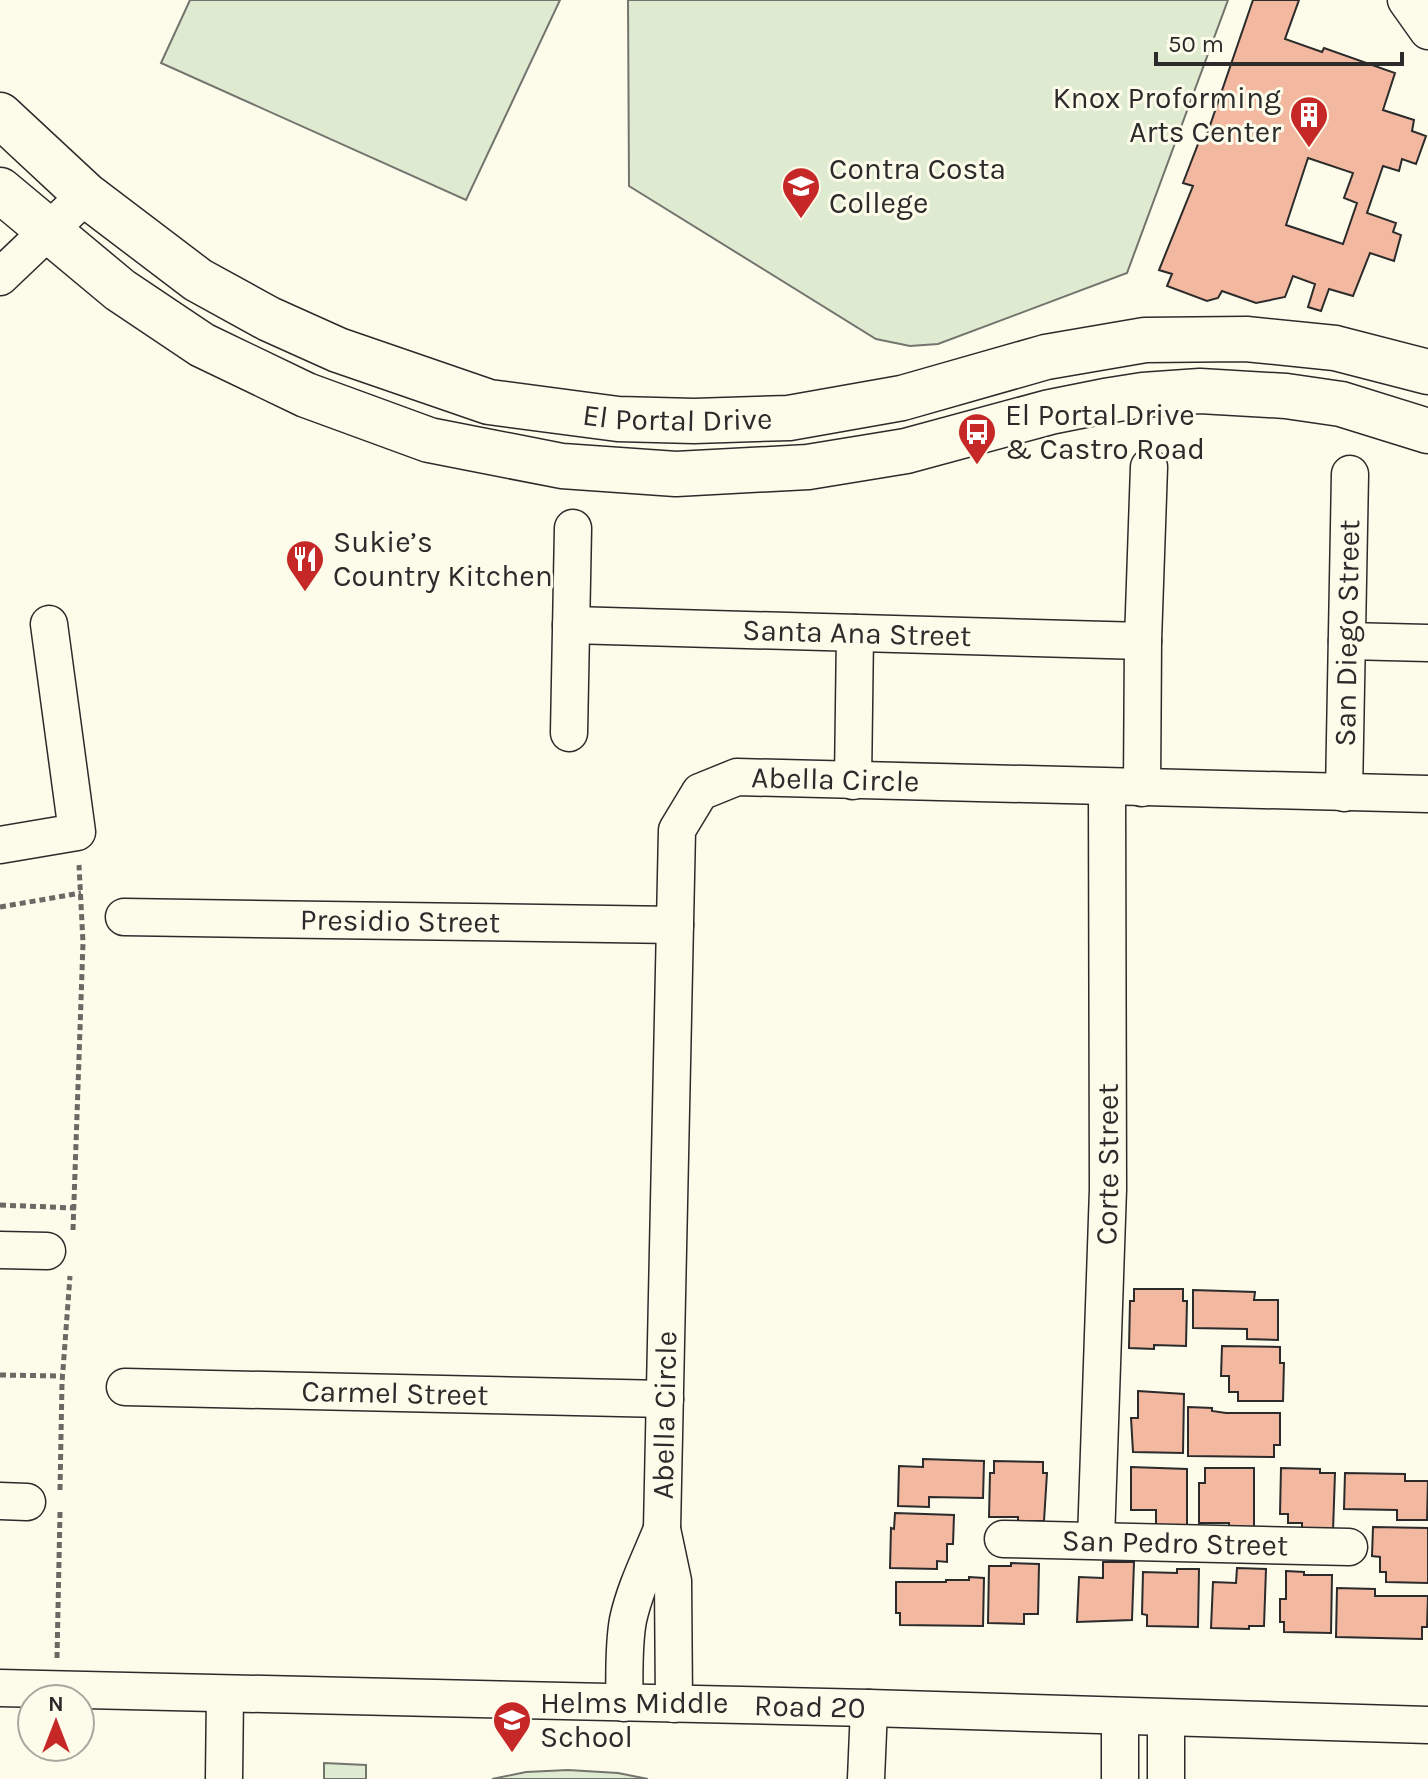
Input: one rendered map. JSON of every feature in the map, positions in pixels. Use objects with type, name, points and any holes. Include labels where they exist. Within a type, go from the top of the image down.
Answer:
[{"type":"main road","name":"El Portal Drive","points":[[0,115],[86,195],[198,280],[269,319],[338,350],[489,402],[618,419],[694,421],[789,418],[902,398],[1046,357],[1145,340],[1246,339],[1335,348],[1428,372]]},
{"type":"main road","name":"El Portal Drive","points":[[0,190],[120,290],[202,345],[306,395],[429,440],[562,466],[676,474],[808,467],[906,451],[1050,412],[1105,401],[1189,392],[1286,396],[1341,404],[1428,431]]},
{"type":"street","points":[[1406,0],[1428,31]]},
{"type":"street","points":[[0,277],[86,195]]},
{"type":"street","name":"Corte Street","points":[[1096,1540],[1124,788],[1143,641],[1149,467]]},
{"type":"street","name":"San Diego Street","points":[[1344,793],[1350,474]]},
{"type":"street","points":[[569,733],[573,528]]},
{"type":"street","points":[[0,845],[77,832],[49,624]]},
{"type":"street","name":"Santa Ana Street","points":[[571,625],[1143,641]]},
{"type":"street","points":[[853,781],[855,633]]},
{"type":"street","points":[[1347,641],[1428,643]]},
{"type":"street","name":"Abella Circle","points":[[674,1704],[673,1581],[662,1529],[677,830],[700,792],[737,777],[1428,794]]},
{"type":"street","name":"Presidio Street","points":[[124,917],[675,925]]},
{"type":"street","points":[[0,1250],[47,1251]]},
{"type":"street","name":"Carmel Street","points":[[125,1387],[665,1399]]},
{"type":"street","name":"Abella Circle","points":[[624,1703],[628,1620],[662,1529]]},
{"type":"street","name":"San Pedro Street","points":[[1003,1539],[1349,1547]]},
{"type":"street","name":"Road 20","points":[[0,1688],[869,1708],[1428,1725]]},
{"type":"street","points":[[224,1779],[225,1694]]},
{"type":"street","points":[[866,1779],[869,1708]]},
{"type":"street","points":[[1120,1718],[1120,1779]]},
{"type":"street","points":[[1166,1718],[1166,1779]]},
{"type":"path","points":[[0,907],[81,893]]},
{"type":"path","points":[[0,1205],[75,1208]]},
{"type":"path","points":[[0,1375],[62,1376]]},
{"type":"green space","points":[[190,0],[560,0],[466,200],[161,63]]},
{"type":"green space","points":[[628,0],[1228,0],[1127,273],[938,344],[910,346],[876,339],[629,186]]},
{"type":"green space","points":[[324,1763],[366,1765],[366,1779],[324,1779]]},
{"type":"green space","points":[[568,1770],[618,1773],[648,1779],[492,1779],[526,1772]]},
{"type":"building","name":"Knox Proforming Arts Center","points":[[1253,0],[1299,0],[1285,39],[1322,52],[1324,48],[1395,73],[1383,110],[1414,120],[1412,131],[1426,136],[1416,164],[1402,159],[1399,171],[1383,166],[1367,213],[1396,223],[1393,232],[1401,235],[1394,261],[1370,253],[1353,296],[1329,289],[1321,311],[1308,307],[1315,284],[1293,276],[1285,297],[1256,303],[1222,291],[1218,298],[1207,301],[1167,286],[1172,274],[1159,270],[1193,186],[1183,183],[1200,139],[1205,140]],"holes":[[[1308,158],[1353,173],[1344,198],[1357,203],[1343,244],[1286,225]]]},
{"type":"building","points":[[1134,1289],[1183,1289],[1183,1301],[1187,1301],[1186,1346],[1129,1348],[1130,1301],[1134,1301]]},
{"type":"building","points":[[1193,1290],[1255,1292],[1254,1300],[1278,1300],[1278,1340],[1247,1339],[1247,1329],[1193,1328]]},
{"type":"building","points":[[1222,1346],[1280,1347],[1280,1363],[1284,1363],[1283,1401],[1238,1401],[1238,1392],[1229,1392],[1229,1376],[1221,1376]]},
{"type":"building","points":[[1138,1391],[1184,1394],[1183,1453],[1133,1452],[1131,1418],[1138,1418]]},
{"type":"building","points":[[1188,1407],[1212,1408],[1212,1411],[1226,1413],[1280,1413],[1280,1445],[1274,1445],[1274,1457],[1188,1456]]},
{"type":"building","points":[[923,1459],[984,1461],[983,1498],[929,1497],[929,1507],[898,1506],[899,1466],[923,1467]]},
{"type":"building","points":[[994,1461],[1043,1462],[1043,1473],[1047,1473],[1044,1521],[989,1517],[990,1473],[994,1473]]},
{"type":"building","points":[[1131,1467],[1187,1469],[1187,1527],[1156,1527],[1156,1510],[1131,1510]]},
{"type":"building","points":[[1205,1468],[1254,1468],[1254,1527],[1199,1523],[1199,1483],[1205,1483]]},
{"type":"building","points":[[1281,1468],[1320,1469],[1320,1473],[1335,1473],[1333,1531],[1302,1530],[1302,1523],[1288,1523],[1288,1514],[1280,1514]]},
{"type":"building","points":[[1345,1473],[1405,1474],[1405,1481],[1428,1481],[1427,1520],[1397,1520],[1397,1510],[1344,1509]]},
{"type":"building","points":[[895,1513],[954,1515],[953,1544],[947,1544],[947,1562],[937,1561],[937,1569],[890,1568],[891,1528],[894,1529]]},
{"type":"building","points":[[1373,1527],[1428,1528],[1428,1583],[1386,1582],[1386,1572],[1380,1572],[1380,1557],[1372,1556]]},
{"type":"building","points":[[1103,1562],[1134,1562],[1132,1620],[1077,1622],[1079,1577],[1103,1578]]},
{"type":"building","points":[[1011,1563],[1039,1564],[1038,1614],[1024,1614],[1024,1624],[988,1623],[989,1566],[1011,1566]]},
{"type":"building","points":[[1237,1568],[1266,1569],[1264,1626],[1249,1626],[1249,1629],[1211,1628],[1213,1582],[1236,1583]]},
{"type":"building","points":[[1177,1569],[1199,1569],[1198,1627],[1147,1626],[1147,1615],[1142,1614],[1143,1572],[1177,1573]]},
{"type":"building","points":[[1286,1571],[1304,1572],[1304,1575],[1332,1575],[1331,1633],[1284,1632],[1284,1622],[1280,1622],[1280,1599],[1286,1599]]},
{"type":"building","points":[[969,1577],[984,1578],[983,1626],[900,1625],[900,1613],[896,1613],[896,1582],[946,1582],[969,1580]]},
{"type":"building","points":[[1337,1588],[1375,1589],[1375,1596],[1428,1596],[1427,1627],[1422,1627],[1422,1639],[1336,1637]]},
{"type":"place","name":"Knox Proforming Arts Center","points":[[1309,149]]},
{"type":"place","name":"Contra Costa College","points":[[801,220]]},
{"type":"place","name":"El Portal Drive & Castro Road","points":[[977,466]]},
{"type":"place","name":"Sukie’s Country Kitchen","points":[[305,593]]},
{"type":"place","name":"Helms Middle School","points":[[512,1754]]}]
